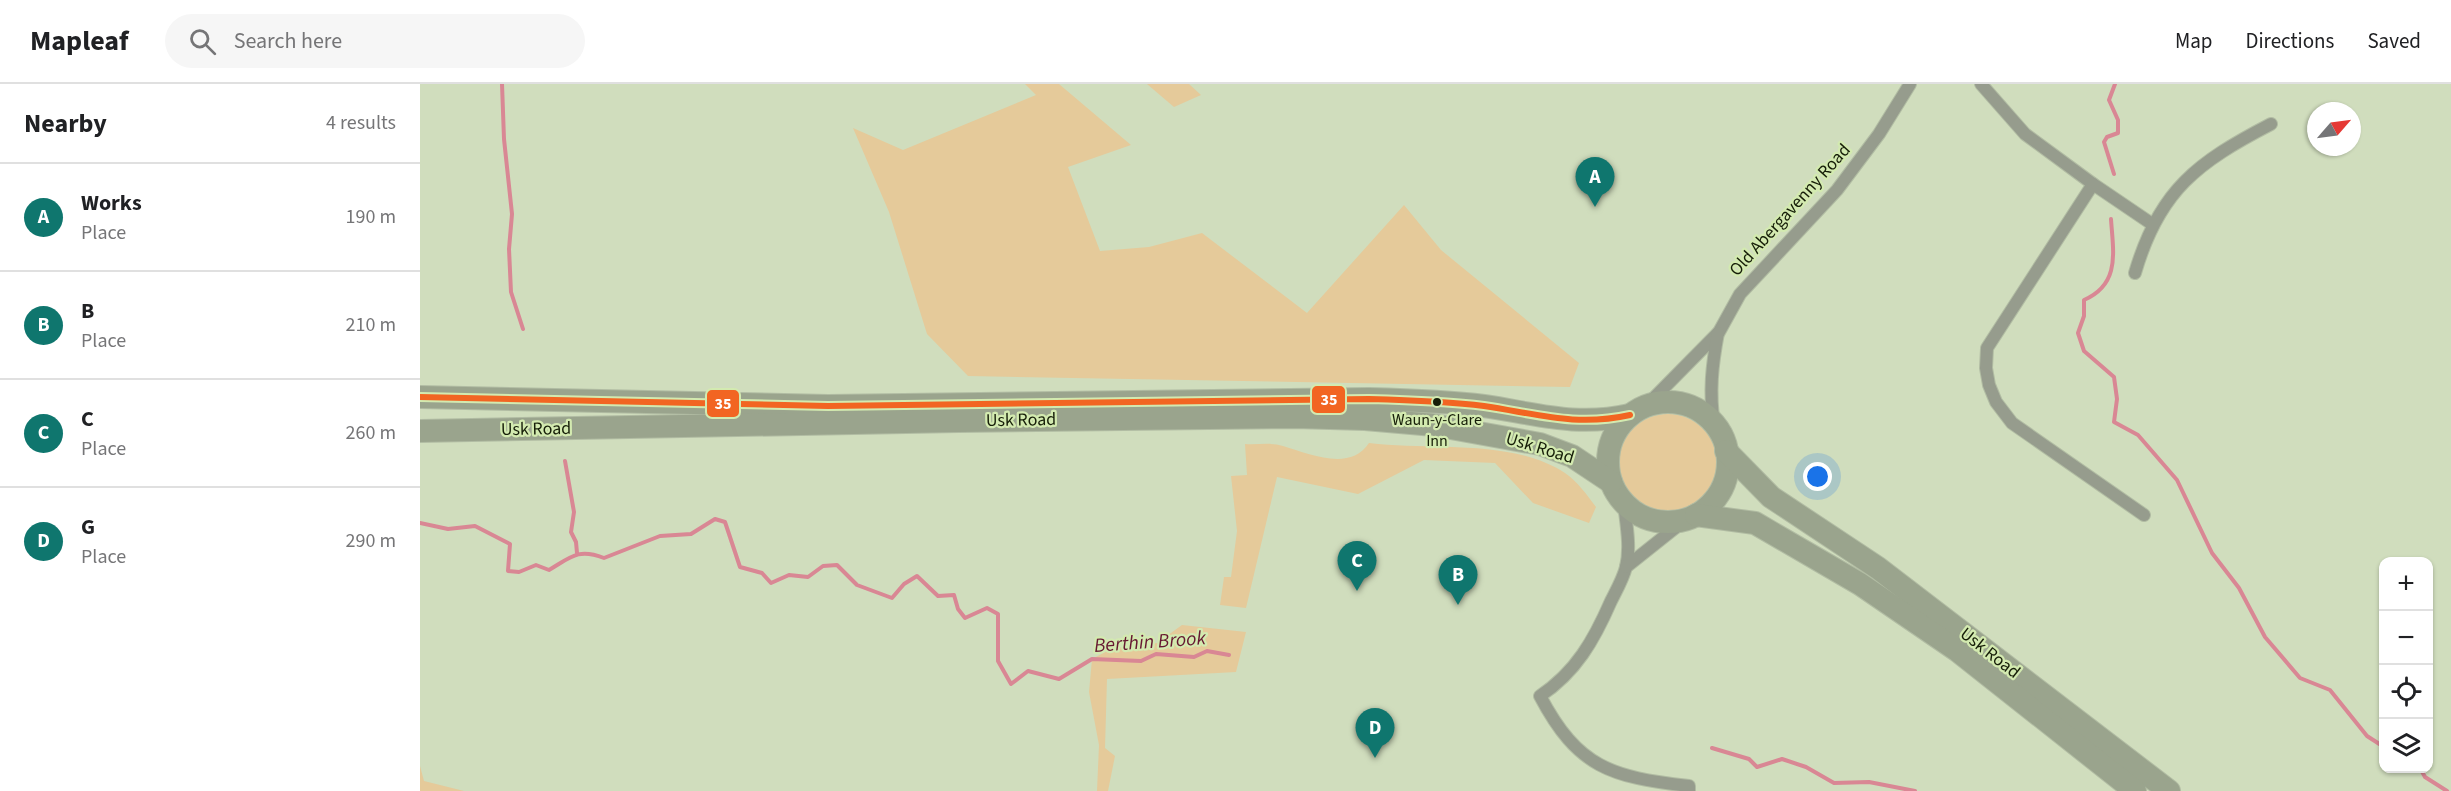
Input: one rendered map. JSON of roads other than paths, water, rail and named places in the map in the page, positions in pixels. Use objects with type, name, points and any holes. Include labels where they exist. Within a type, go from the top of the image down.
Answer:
[{"type":"highway","name":"Usk Road","points":[[420,397],[828,405],[1369,399],[1446,402],[1576,421],[1606,420],[1637,411]]},
{"type":"highway","points":[[1663,403],[1682,404],[1700,412],[1714,425],[1726,451],[1726,473],[1719,493],[1691,518],[1663,522],[1652,520],[1624,503],[1611,482],[1609,451],[1616,431],[1637,411],[1663,403]]},
{"type":"highway","name":"Usk Road","points":[[420,431],[934,421],[1294,417],[1365,419],[1434,425],[1540,444],[1572,456],[1611,482]]},
{"type":"highway","name":"Usk Road","points":[[1726,451],[1771,497],[1878,568],[2169,791]]},
{"type":"highway","name":"Usk Road","points":[[1691,518],[1755,523],[1860,584],[1958,651],[2135,791]]},
{"type":"street","name":"Old Abergavenny Road","points":[[1719,332],[1740,294],[1837,190],[1879,135],[1910,84]]},
{"type":"street","points":[[1981,84],[2025,134],[2152,224]]},
{"type":"street","points":[[2135,273],[2152,224],[2168,199],[2188,177],[2225,148],[2271,124]]},
{"type":"street","points":[[2093,184],[1987,348],[1986,368],[1996,402],[2012,423],[2144,515]]},
{"type":"street","points":[[1637,411],[1719,332]]},
{"type":"street","points":[[1714,425],[1710,376],[1719,332]]},
{"type":"street","points":[[1624,503],[1626,567],[1586,651],[1562,679],[1540,696],[1564,736],[1582,754],[1600,767],[1642,780],[1689,786],[1689,791]]},
{"type":"street","points":[[1626,567],[1691,518]]},
{"type":"waterway","points":[[502,84],[504,139],[512,214],[509,249],[511,292],[523,329]]},
{"type":"waterway","points":[[2114,174],[2104,142],[2107,137],[2118,133],[2118,120],[2109,100],[2115,84]]},
{"type":"waterway","points":[[2111,219],[2112,266],[2104,285],[2084,300],[2084,316],[2078,333],[2084,351],[2114,377],[2117,399],[2114,422],[2138,435],[2177,480],[2212,553],[2239,588],[2265,637],[2300,678],[2330,690],[2367,736],[2379,744]]},
{"type":"waterway","points":[[565,461],[574,512],[571,532],[576,542],[577,553]]},
{"type":"waterway","name":"Berthin Brook","points":[[420,523],[448,529],[475,526],[510,544],[508,571],[519,572],[536,565],[549,570],[581,554],[604,558],[660,536],[691,534],[715,519],[725,522],[740,567],[762,573],[771,583],[789,575],[808,577],[823,566],[837,565],[857,585],[892,598],[904,584],[917,576],[938,596],[954,595],[958,609],[965,618],[987,608],[998,614],[998,661],[1011,684],[1028,671],[1059,679],[1092,659],[1141,661],[1156,654],[1194,657],[1207,651],[1229,655]]},
{"type":"waterway","name":"Berthin Brook","points":[[1712,748],[1749,759],[1757,767],[1782,759],[1806,767],[1834,783],[1869,782],[1915,791]]},
{"type":"waterway","points":[[2423,773],[2425,777],[2447,791]]},
{"type":"place","name":"Works","points":[[1595,207]]},
{"type":"place","name":"Waun-y-Clare Inn","points":[[1437,402]]},
{"type":"place","name":"C","points":[[1357,591]]},
{"type":"place","name":"B","points":[[1458,605]]},
{"type":"place","name":"G","points":[[1375,758]]}]
